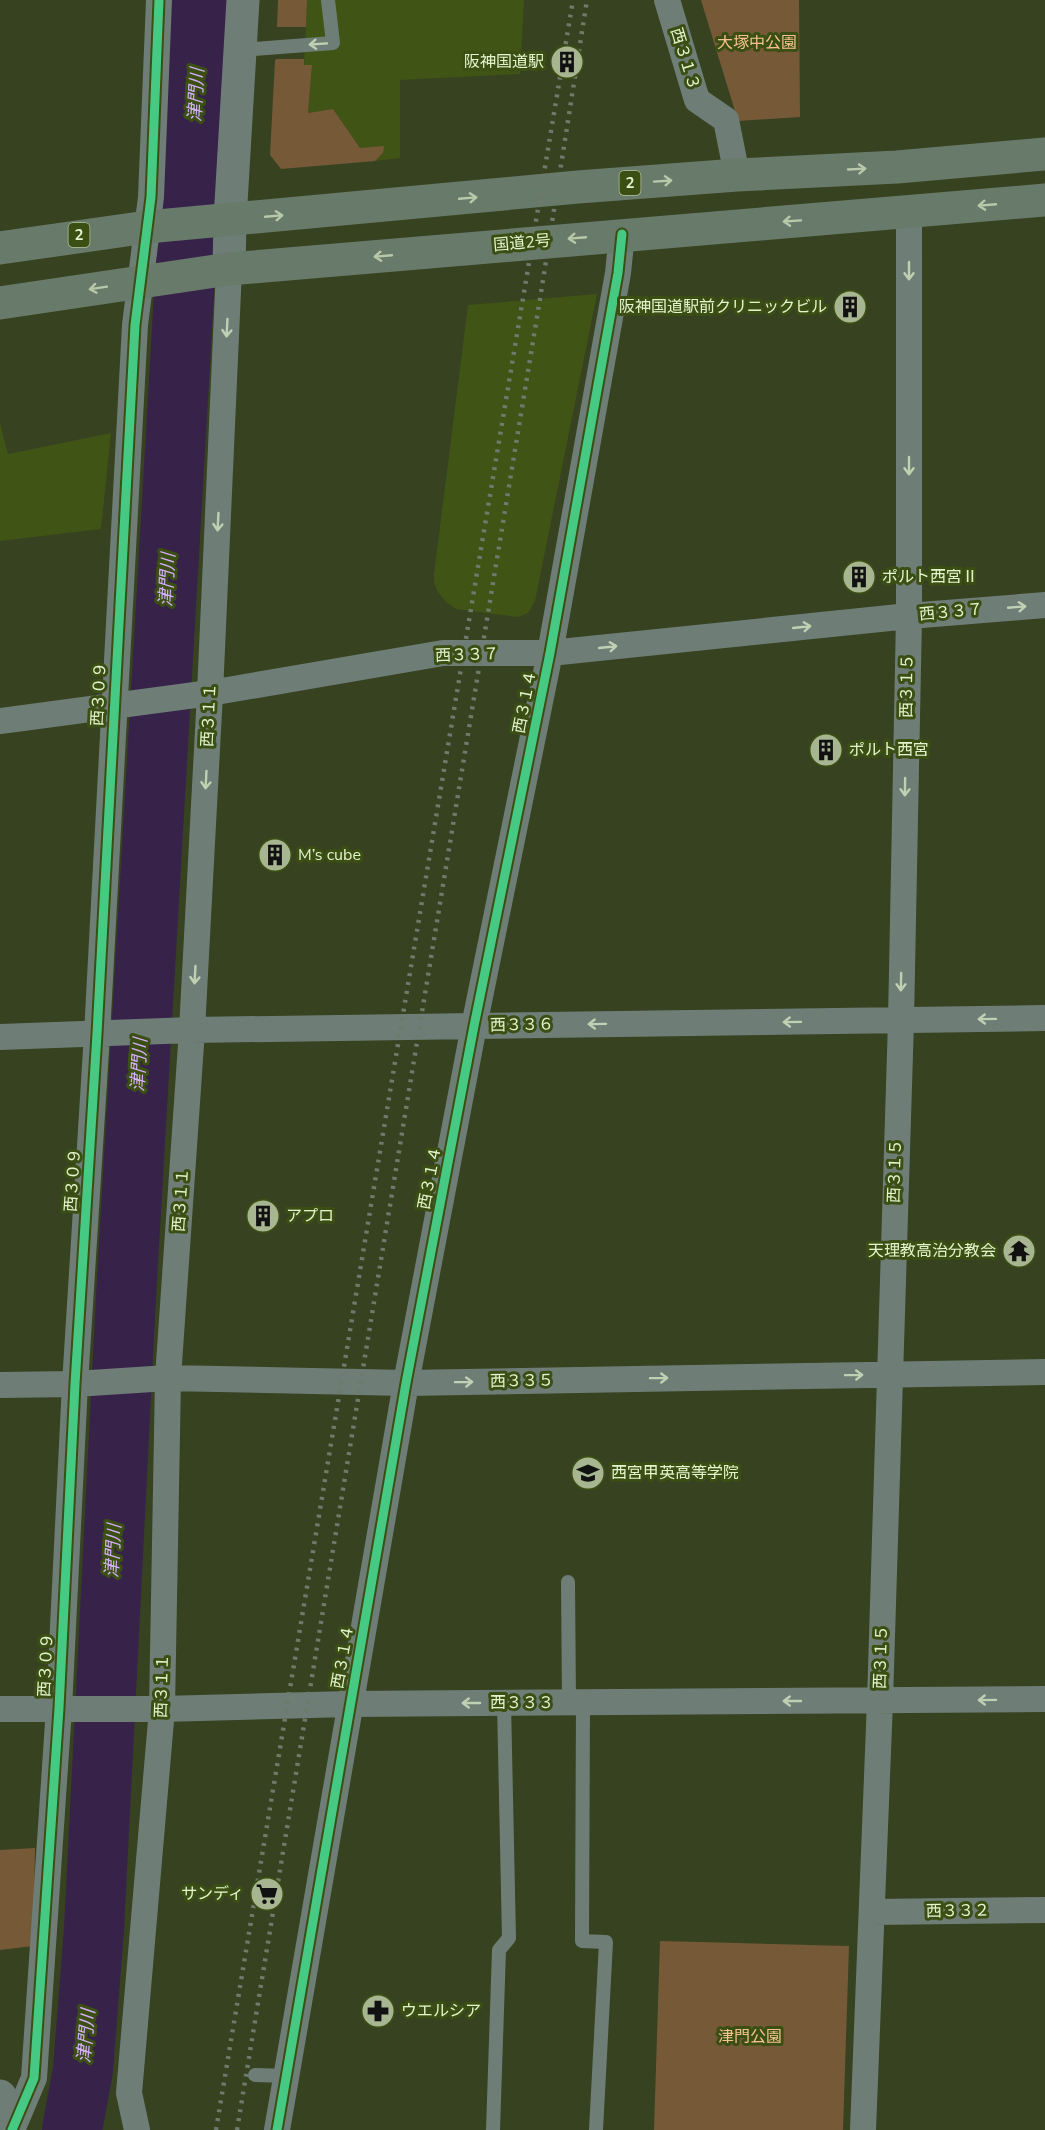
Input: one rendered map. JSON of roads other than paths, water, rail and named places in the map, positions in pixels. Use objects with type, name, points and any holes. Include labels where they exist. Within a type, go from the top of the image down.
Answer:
[{"type":"highway","name":"2","points":[[0,248],[152,227],[578,187],[897,167],[1045,154]]},
{"type":"highway","name":"国道2号","points":[[0,303],[221,270],[622,234],[1045,200]]},
{"type":"street","name":"西３０９","points":[[10,2130],[34,2078],[68,1708],[75,1384],[97,1034],[125,704],[135,325],[148,281],[152,227],[159,0]]},
{"type":"street","points":[[221,270],[223,221],[243,0]]},
{"type":"street","name":"西３１３","points":[[668,0],[698,100],[726,120],[737,176]]},
{"type":"street","name":"西３１５","points":[[863,2130],[880,1701],[888,1375],[901,1021],[909,616],[909,212]]},
{"type":"street","name":"西３１４","points":[[278,2130],[349,1704],[406,1383],[474,1026],[550,653],[618,273],[622,234]]},
{"type":"street","name":"西３１１","points":[[137,2130],[129,2093],[162,1709],[168,1378],[192,1030],[200,694],[221,270]]},
{"type":"street","name":"西３３７","points":[[0,722],[200,694],[443,653],[550,653],[1045,604]]},
{"type":"street","name":"西３３６","points":[[0,1037],[192,1030],[1045,1018]]},
{"type":"street","name":"西３３５","points":[[0,1385],[75,1384],[168,1378],[406,1383],[1045,1372]]},
{"type":"street","name":"西３３３","points":[[0,1709],[1045,1699]]},
{"type":"street","name":"西３３２","points":[[872,1912],[1045,1910]]},
{"type":"street","points":[[0,2096],[10,2130]]},
{"type":"lane","points":[[240,50],[333,43],[328,0]]},
{"type":"lane","points":[[568,1582],[576,1702],[582,1941],[606,1942],[596,2130]]},
{"type":"lane","points":[[493,2130],[499,1950],[509,1938],[504,1703]]},
{"type":"lane","points":[[255,2075],[287,2076]]},
{"type":"waterway","name":"津門川","points":[[72,2130],[83,2070],[94,1929],[126,1297],[201,0]]},
{"type":"railway","points":[[216,2130],[573,0]]},
{"type":"railway","points":[[237,2130],[540,299],[587,0]]},
{"type":"place","name":"阪神国道駅","points":[[567,62]]},
{"type":"place","name":"阪神国道駅前クリニックビル","points":[[850,307]]},
{"type":"place","name":"ポルト西宮Ⅱ","points":[[859,577]]},
{"type":"place","name":"ポルト西宮","points":[[826,750]]},
{"type":"place","name":"M’s cube","points":[[275,855]]},
{"type":"place","name":"アプロ","points":[[263,1216]]},
{"type":"place","name":"天理教高治分教会","points":[[1019,1251]]},
{"type":"place","name":"西宮甲英高等学院","points":[[588,1473]]},
{"type":"place","name":"サンディ","points":[[267,1894]]},
{"type":"place","name":"ウエルシア","points":[[378,2011]]},
{"type":"park label","name":"大塚中公園","points":[[757,43]]},
{"type":"park label","name":"津門公園","points":[[750,2037]]}]
